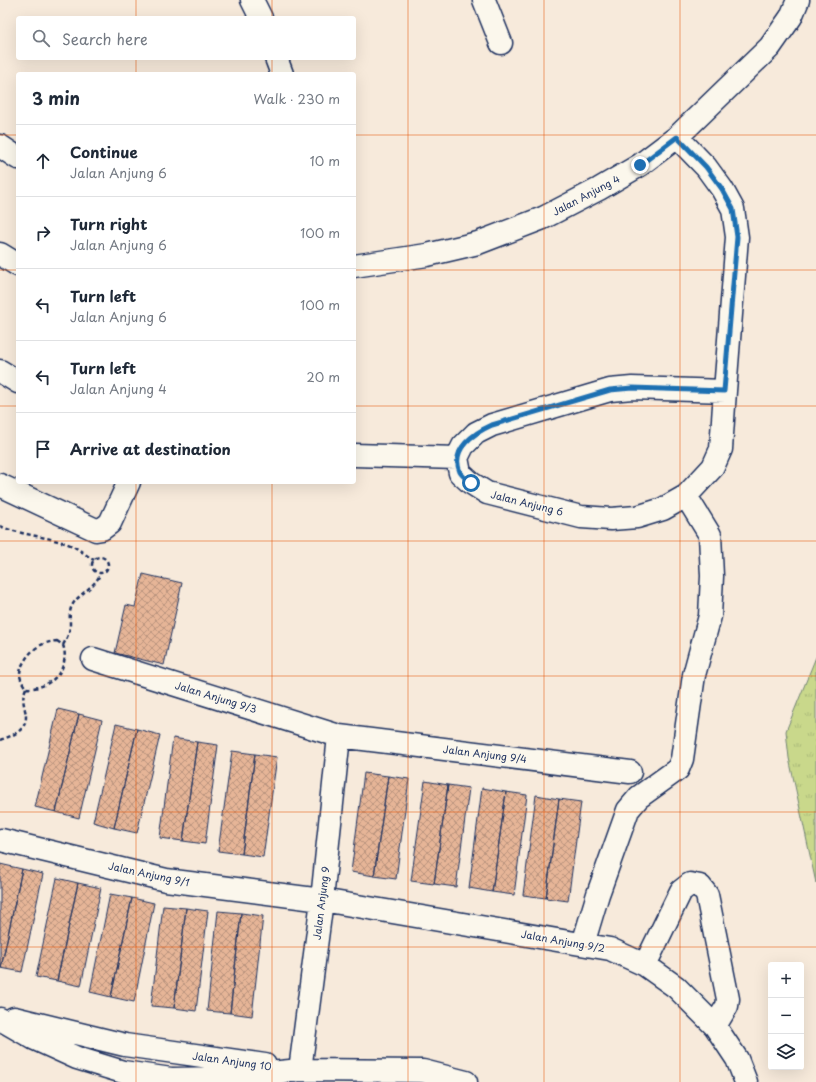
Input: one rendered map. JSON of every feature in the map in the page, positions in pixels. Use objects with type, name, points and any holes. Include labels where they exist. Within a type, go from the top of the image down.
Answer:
[{"type":"street","points":[[252,0],[260,16]]},
{"type":"street","points":[[484,0],[501,43]]},
{"type":"street","name":"Jalan Anjung 4","points":[[356,266],[427,255],[478,243],[544,218],[640,165],[677,137],[770,47],[792,17],[798,0]]},
{"type":"street","points":[[277,60],[281,72]]},
{"type":"street","name":"Jalan Anjung 6","points":[[457,458],[460,473],[471,483],[487,493],[581,517],[611,519],[637,517],[663,509],[686,496],[713,467],[721,449],[724,391],[737,237],[733,209],[722,189],[706,167],[677,137]]},
{"type":"street","points":[[0,146],[16,157]]},
{"type":"street","points":[[0,254],[16,264]]},
{"type":"street","points":[[0,370],[16,381]]},
{"type":"street","points":[[356,455],[457,458],[463,446],[476,433],[492,425],[610,390],[632,388],[724,391]]},
{"type":"street","points":[[0,485],[96,530],[102,529],[110,523],[128,484]]},
{"type":"street","points":[[583,944],[598,894],[628,810],[639,797],[678,769],[682,758],[692,681],[710,616],[712,576],[710,534],[686,496]]},
{"type":"street","name":"Jalan Anjung 9/3","points":[[94,659],[339,736]]},
{"type":"street","name":"Jalan Anjung 9/4","points":[[339,736],[630,772]]},
{"type":"street","name":"Jalan Anjung 9","points":[[300,1070],[322,900],[339,736]]},
{"type":"street","name":"Jalan Anjung 9/1","points":[[1,840],[166,880],[322,900]]},
{"type":"street","points":[[644,965],[681,891],[690,884],[700,886],[707,895],[728,996],[727,1006],[715,1026]]},
{"type":"street","name":"Jalan Anjung 9/2","points":[[322,900],[610,949],[644,965],[676,987],[715,1026],[737,1059],[746,1082]]},
{"type":"street","name":"Jalan Anjung 10","points":[[0,1015],[125,1045],[300,1070]]},
{"type":"street","name":"Jalan Anjung 10","points":[[0,1019],[33,1038],[77,1058],[123,1072],[172,1079],[220,1078],[300,1070]]},
{"type":"street","points":[[300,1070],[423,1071],[466,1082]]},
{"type":"path","points":[[0,526],[68,544],[94,560]]},
{"type":"path","points":[[63,645],[68,636],[71,607],[84,592],[95,584],[101,572],[107,567],[106,560],[100,557],[94,560],[92,565],[94,570],[101,572]]},
{"type":"path","points":[[57,641],[63,645],[65,659],[57,677],[34,689],[26,688],[21,679],[20,673],[22,665],[32,651],[44,643],[57,641]]},
{"type":"path","points":[[0,740],[23,729],[26,722],[26,712],[22,697],[26,688]]},
{"type":"green space","points":[[816,657],[816,883],[789,758],[786,731]]},
{"type":"building","points":[[143,574],[182,583],[164,665],[115,653],[126,605],[135,607]]},
{"type":"building","points":[[58,709],[79,714],[56,812],[35,807]]},
{"type":"building","points":[[79,714],[102,720],[79,818],[56,812]]},
{"type":"building","points":[[116,724],[137,729],[114,828],[93,822]]},
{"type":"building","points":[[137,729],[160,735],[137,833],[114,828]]},
{"type":"building","points":[[173,738],[197,742],[183,841],[160,838]]},
{"type":"building","points":[[197,742],[218,745],[205,844],[183,841]]},
{"type":"building","points":[[232,751],[255,754],[242,854],[218,851]]},
{"type":"building","points":[[255,754],[277,757],[263,857],[242,854]]},
{"type":"building","points":[[364,773],[388,776],[374,876],[351,872]]},
{"type":"building","points":[[388,776],[409,779],[396,879],[374,876]]},
{"type":"building","points":[[425,781],[448,785],[434,884],[411,881]]},
{"type":"building","points":[[448,785],[469,788],[456,887],[434,884]]},
{"type":"building","points":[[482,788],[506,792],[492,892],[469,888]]},
{"type":"building","points":[[506,792],[527,795],[514,895],[492,892]]},
{"type":"building","points":[[536,795],[559,799],[546,898],[523,895]]},
{"type":"building","points":[[559,799],[581,802],[568,901],[546,898]]},
{"type":"building","points":[[0,864],[22,869],[1,968],[0,968]]},
{"type":"building","points":[[22,869],[43,874],[22,972],[1,968]]},
{"type":"building","points":[[57,878],[78,883],[57,981],[36,977]]},
{"type":"building","points":[[78,883],[101,888],[81,986],[57,981]]},
{"type":"building","points":[[110,894],[132,898],[111,997],[90,992]]},
{"type":"building","points":[[132,898],[154,903],[134,1002],[111,997]]},
{"type":"building","points":[[163,906],[186,908],[174,1008],[151,1006]]},
{"type":"building","points":[[186,908],[208,911],[196,1011],[174,1008]]},
{"type":"building","points":[[218,911],[241,913],[230,1013],[207,1011]]},
{"type":"building","points":[[241,913],[263,916],[252,1016],[230,1013]]},
{"type":"route","points":[[471,483],[460,473],[457,458],[463,446],[476,433],[492,425],[610,390],[632,388],[724,391],[737,237],[733,209],[722,189],[706,167],[677,137],[640,165]]}]
